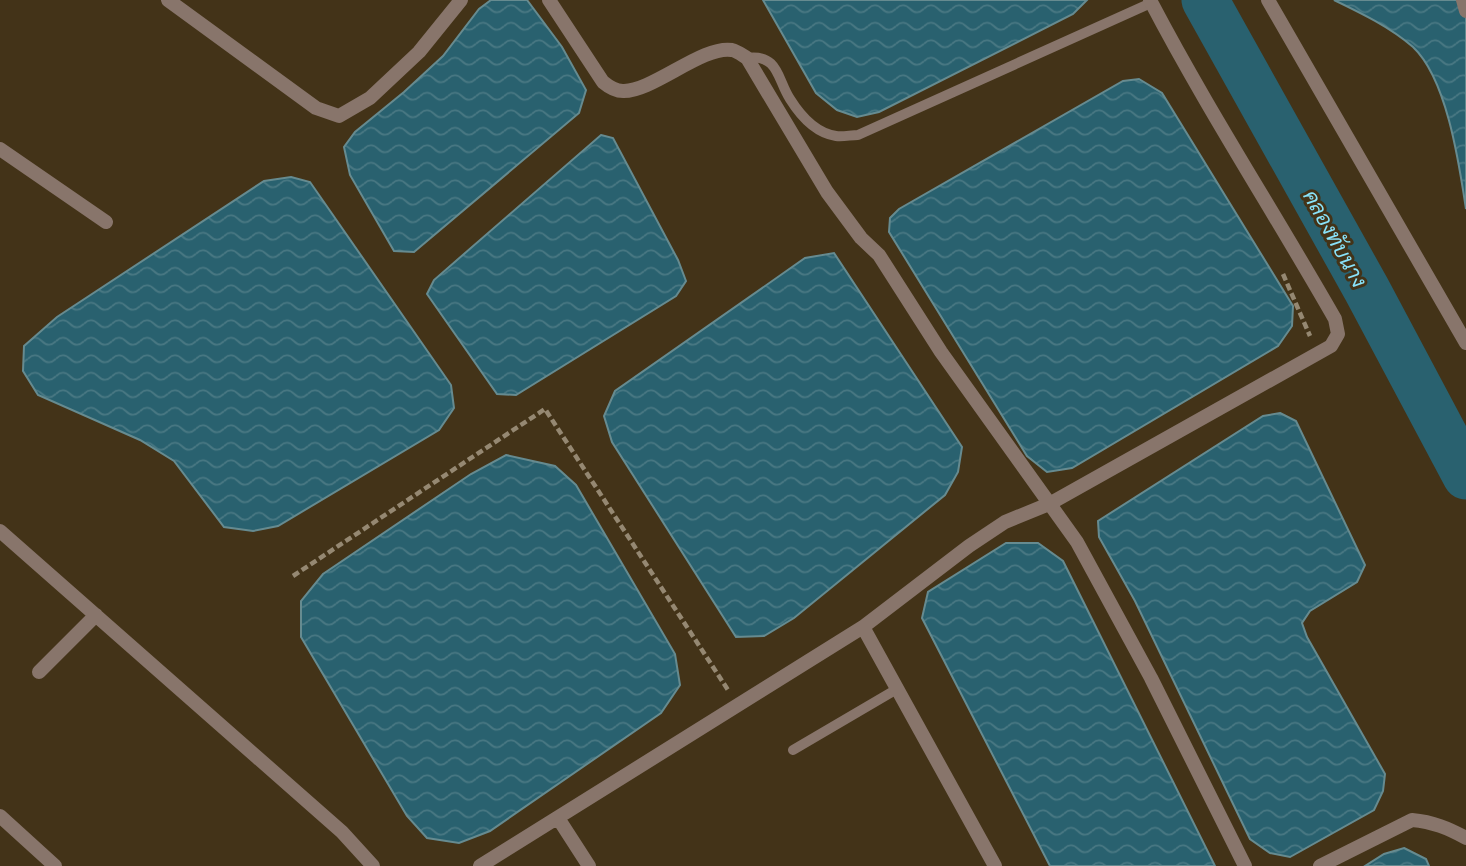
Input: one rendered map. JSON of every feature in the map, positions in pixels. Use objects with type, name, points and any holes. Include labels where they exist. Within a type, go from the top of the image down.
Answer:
[{"type":"street","points":[[168,0],[316,108],[339,116],[370,98],[419,52],[461,0]]},
{"type":"street","points":[[549,0],[603,82],[612,89],[625,92],[718,50],[734,50],[747,58],[827,192],[861,238],[879,255],[941,352],[1077,542],[1152,678],[1245,866]]},
{"type":"street","points":[[1268,0],[1466,343]]},
{"type":"street","points":[[1463,0],[1466,11]]},
{"type":"street","points":[[480,866],[863,626],[969,545],[1005,522],[1049,503],[1331,346],[1338,334],[1335,319],[1285,231],[1190,76],[1150,1]]},
{"type":"street","points":[[0,149],[106,222]]},
{"type":"street","points":[[0,531],[342,832],[373,866]]},
{"type":"street","points":[[39,672],[96,615]]},
{"type":"street","points":[[863,626],[995,866]]},
{"type":"street","points":[[0,817],[55,866]]},
{"type":"street","points":[[558,818],[589,866]]},
{"type":"street","points":[[1320,866],[1412,820],[1445,826],[1466,838]]},
{"type":"lane","points":[[747,58],[757,57],[769,62],[779,72],[789,97],[818,129],[836,136],[858,135],[1150,1]]},
{"type":"lane","points":[[793,750],[898,689]]},
{"type":"path","points":[[1282,273],[1318,353]]},
{"type":"path","points":[[293,576],[545,409],[737,705]]},
{"type":"water","points":[[491,0],[527,0],[562,47],[586,90],[579,113],[414,252],[394,251],[350,175],[344,147],[355,132],[443,56],[479,9]]},
{"type":"water","points":[[763,0],[1087,0],[1073,14],[879,112],[857,117],[837,110],[816,93]]},
{"type":"water","points":[[1334,0],[1466,0],[1466,209],[1450,123],[1435,79],[1425,61],[1395,33]]},
{"type":"water","points":[[1139,79],[1162,93],[1293,306],[1292,326],[1278,346],[1072,468],[1047,472],[1027,456],[889,232],[890,218],[899,209],[1123,81]]},
{"type":"water","points":[[601,135],[613,138],[678,260],[686,281],[676,296],[516,395],[497,394],[427,294],[434,280]]},
{"type":"water","points":[[291,177],[310,182],[451,385],[454,408],[439,430],[278,526],[253,531],[224,527],[174,461],[140,440],[38,395],[23,371],[24,346],[57,317],[264,181]]},
{"type":"water","points":[[834,253],[962,447],[958,472],[945,495],[794,618],[764,636],[736,637],[612,442],[604,416],[615,391],[805,258]]},
{"type":"water","points":[[1280,413],[1296,421],[1365,565],[1357,582],[1310,611],[1302,623],[1307,637],[1385,774],[1383,791],[1374,810],[1290,857],[1270,853],[1250,839],[1135,601],[1099,537],[1098,521],[1263,416]]},
{"type":"water","points":[[506,455],[555,466],[576,485],[675,654],[680,685],[661,713],[490,831],[459,843],[427,838],[407,816],[301,637],[301,601],[323,574],[471,474]]},
{"type":"water","points":[[1006,543],[1038,543],[1063,561],[1215,866],[1050,866],[922,618],[928,592]]},
{"type":"water","points":[[1404,848],[1426,859],[1429,866],[1365,866],[1384,854]]},
{"type":"waterway","name":"คลองทับนาง","points":[[1205,0],[1367,290],[1466,476]]}]
